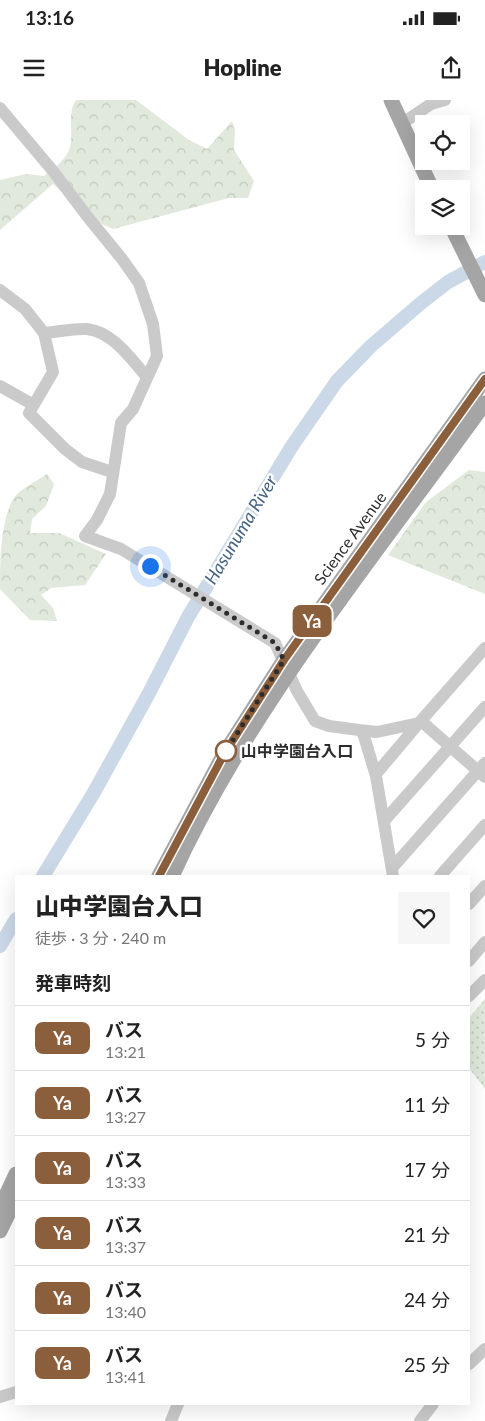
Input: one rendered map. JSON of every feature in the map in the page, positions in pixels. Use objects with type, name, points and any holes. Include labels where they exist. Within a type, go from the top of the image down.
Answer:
[{"type":"main road","points":[[391,100],[428,180]]},
{"type":"main road","points":[[455,235],[482,289]]},
{"type":"main road","name":"Science Avenue","points":[[173,875],[210,801],[287,667],[485,379]]},
{"type":"main road","name":"Science Avenue","points":[[160,875],[224,754],[485,403]]},
{"type":"main road","points":[[0,1208],[15,1176]]},
{"type":"main road","points":[[0,1231],[15,1200]]},
{"type":"street","points":[[401,124],[431,104],[445,100]]},
{"type":"street","points":[[0,108],[53,171],[139,283],[153,324],[157,356],[133,409],[121,423],[110,494],[97,520],[85,536],[121,549],[275,643],[296,691],[315,721],[329,726],[377,732],[420,722]]},
{"type":"street","points":[[0,290],[25,309],[44,333],[53,372],[32,404],[29,413],[65,449],[82,462],[112,472]]},
{"type":"street","points":[[44,333],[87,329],[104,334],[147,377]]},
{"type":"street","points":[[0,386],[32,404]]},
{"type":"street","points":[[376,774],[485,648]]},
{"type":"street","points":[[384,821],[485,707]]},
{"type":"street","points":[[393,872],[483,770],[420,722]]},
{"type":"street","points":[[359,730],[363,733],[376,774],[393,872]]},
{"type":"street","points":[[441,875],[485,825]]},
{"type":"street","points":[[470,903],[485,886]]},
{"type":"street","points":[[470,960],[485,942]]},
{"type":"street","points":[[470,995],[485,980]]},
{"type":"street","points":[[470,1363],[485,1349]]},
{"type":"street","points":[[0,1397],[15,1392]]},
{"type":"street","points":[[171,1421],[178,1405]]},
{"type":"street","points":[[420,1421],[432,1405]]},
{"type":"green space","points":[[76,100],[136,100],[189,140],[207,149],[232,121],[235,131],[234,150],[254,181],[248,198],[229,198],[113,229],[97,222],[53,184],[0,230],[0,180],[26,174],[44,176],[61,161],[67,154],[71,144],[71,118]]},
{"type":"green space","points":[[469,470],[485,472],[485,594],[388,555],[426,502]]},
{"type":"green space","points":[[47,474],[54,484],[46,506],[32,519],[30,533],[59,533],[106,554],[85,585],[51,588],[41,595],[53,608],[57,621],[30,620],[0,589],[3,531],[13,499],[29,485]]},
{"type":"green space","points":[[485,999],[485,1089],[470,1069],[470,1017]]},
{"type":"waterway","name":"Hasunuma River","points":[[44,875],[93,794],[148,695],[188,617],[292,446],[337,381],[371,346],[421,303],[448,282],[485,262]]},
{"type":"waterway","name":"Hasunuma River","points":[[0,946],[15,921]]},
{"type":"bus line","name":"Ya","points":[[160,875],[224,754],[284,660],[485,379]]},
{"type":"place","name":"山中学園台入口","points":[[226,751]]},
{"type":"route","points":[[150,566],[275,643],[281,652],[284,660],[224,754],[226,751]]}]
